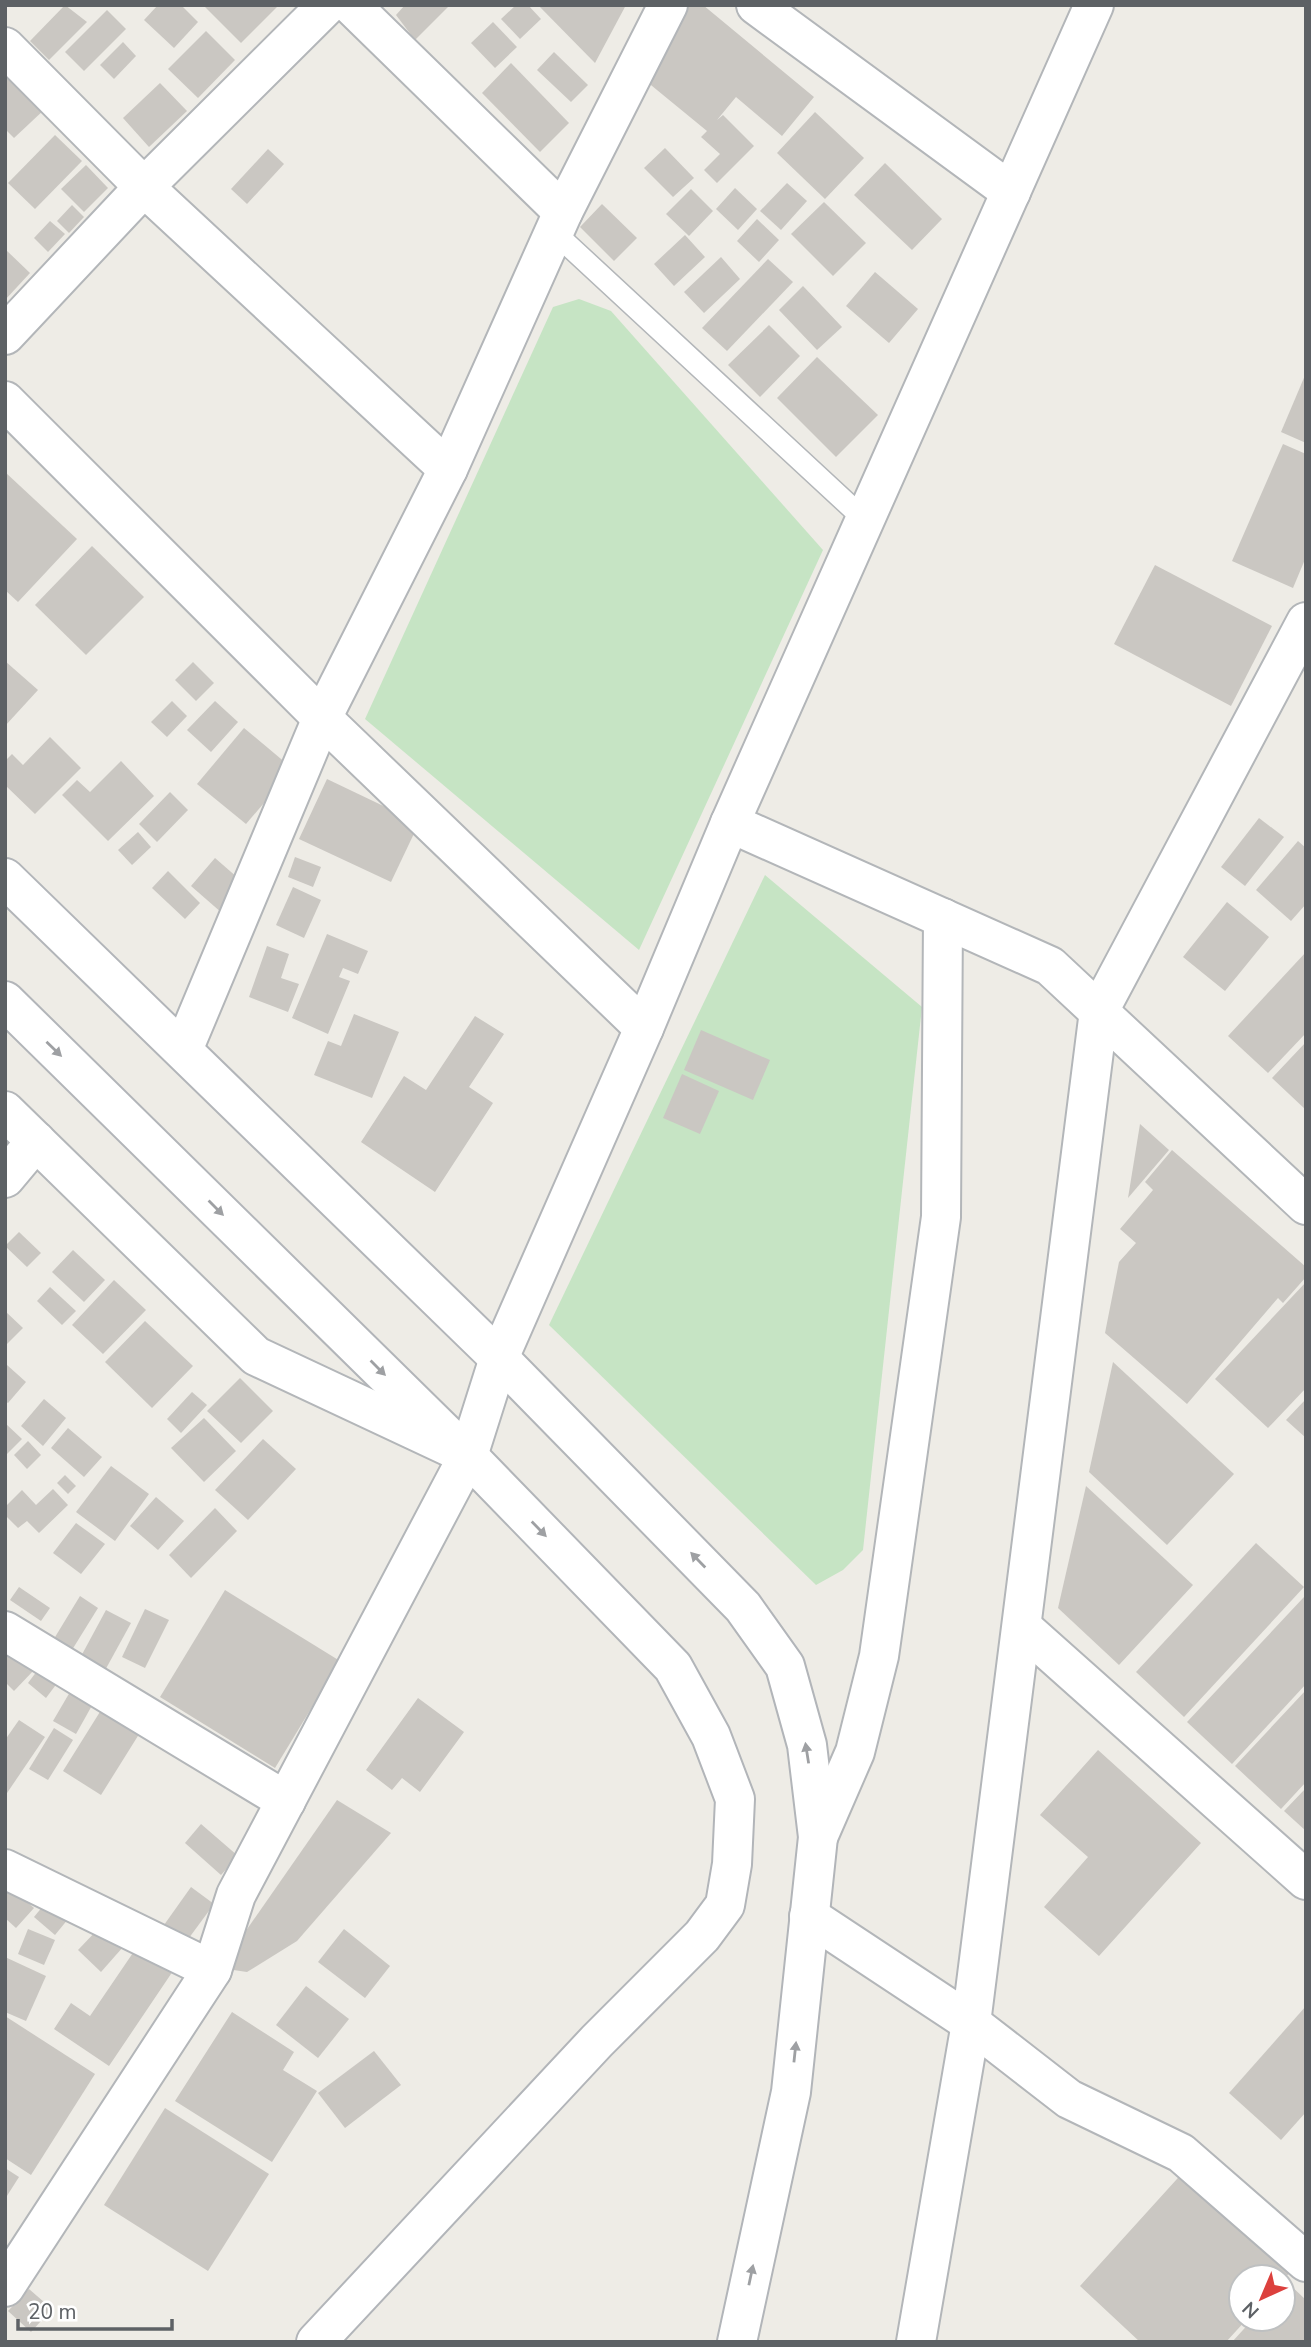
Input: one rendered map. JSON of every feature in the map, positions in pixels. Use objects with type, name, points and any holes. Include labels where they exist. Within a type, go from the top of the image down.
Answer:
[{"type":"street","points":[[5,335],[144,187],[327,5]]},
{"type":"street","points":[[351,5],[559,222]]},
{"type":"street","points":[[183,1050],[322,718],[448,469],[559,222],[668,5]]},
{"type":"street","points":[[756,5],[1011,192]]},
{"type":"street","points":[[5,2287],[212,1970],[236,1895],[468,1456],[499,1357],[645,1028],[730,822],[1094,5]]},
{"type":"street","points":[[5,47],[144,187],[448,469]]},
{"type":"street","points":[[5,401],[322,718],[645,1028]]},
{"type":"street","points":[[916,2342],[971,2023],[1098,1011],[1306,622]]},
{"type":"street","points":[[730,822],[1051,966],[1306,1205]]},
{"type":"street","points":[[5,878],[499,1357],[743,1607],[785,1666],[807,1745],[818,1837],[791,2092],[737,2342]]},
{"type":"street","points":[[818,1837],[855,1752],[879,1656],[941,1217],[943,918]]},
{"type":"street","points":[[5,1001],[468,1456],[673,1667],[711,1736],[734,1799],[732,1864],[725,1905],[702,1936],[597,2040],[316,2342]]},
{"type":"street","points":[[5,1111],[256,1356],[468,1456]]},
{"type":"street","points":[[5,1178],[36,1141]]},
{"type":"street","points":[[1022,1627],[1306,1880]]},
{"type":"street","points":[[5,1631],[286,1801]]},
{"type":"street","points":[[5,1869],[212,1970]]},
{"type":"street","points":[[809,1916],[971,2023],[1069,2099],[1181,2153],[1306,2262]]},
{"type":"lane","points":[[559,222],[864,520]]},
{"type":"green space","points":[[579,299],[611,311],[823,550],[639,950],[365,719],[553,307]]},
{"type":"green space","points":[[765,875],[922,1007],[863,1550],[843,1570],[816,1585],[549,1325]]},
{"type":"building","points":[[65,5],[87,22],[49,60],[30,41]]},
{"type":"building","points":[[158,5],[181,5],[198,22],[174,48],[144,20]]},
{"type":"building","points":[[203,5],[279,5],[241,43]]},
{"type":"building","points":[[405,5],[450,5],[415,40],[396,15]]},
{"type":"building","points":[[516,5],[528,5],[541,19],[520,39],[501,19]]},
{"type":"building","points":[[538,5],[626,5],[595,63]]},
{"type":"building","points":[[679,5],[703,5],[814,97],[782,136],[736,97],[717,120],[723,115],[754,146],[717,183],[704,170],[720,154],[701,137],[707,131],[646,81]]},
{"type":"building","points":[[107,10],[126,29],[84,71],[65,52]]},
{"type":"building","points":[[493,22],[517,47],[495,68],[471,43]]},
{"type":"building","points":[[206,31],[235,60],[198,98],[168,69]]},
{"type":"building","points":[[123,42],[136,56],[114,79],[100,65]]},
{"type":"building","points":[[554,52],[588,85],[571,102],[537,70]]},
{"type":"building","points":[[511,63],[569,123],[540,152],[482,93]]},
{"type":"building","points":[[12,72],[46,108],[14,138],[5,129],[5,78]]},
{"type":"building","points":[[160,83],[187,111],[149,147],[123,118]]},
{"type":"building","points":[[815,112],[864,158],[825,199],[777,153]]},
{"type":"building","points":[[55,135],[82,161],[35,209],[8,183]]},
{"type":"building","points":[[665,148],[694,178],[673,197],[644,168]]},
{"type":"building","points":[[268,149],[284,164],[247,204],[231,189]]},
{"type":"building","points":[[885,163],[942,219],[912,250],[854,195]]},
{"type":"building","points":[[86,165],[108,188],[84,212],[61,189]]},
{"type":"building","points":[[787,183],[807,201],[781,230],[760,211]]},
{"type":"building","points":[[735,188],[757,209],[738,230],[716,209]]},
{"type":"building","points":[[691,189],[713,211],[689,236],[666,214]]},
{"type":"building","points":[[824,202],[866,243],[833,276],[791,234]]},
{"type":"building","points":[[602,204],[637,238],[614,261],[580,227]]},
{"type":"building","points":[[72,205],[84,217],[69,233],[57,221]]},
{"type":"building","points":[[757,219],[779,240],[759,262],[737,241]]},
{"type":"building","points":[[50,221],[65,234],[48,252],[34,238]]},
{"type":"building","points":[[685,235],[705,257],[674,286],[654,264]]},
{"type":"building","points":[[5,249],[30,273],[5,300]]},
{"type":"building","points":[[721,257],[740,279],[704,313],[684,292]]},
{"type":"building","points":[[768,259],[793,282],[727,351],[702,328]]},
{"type":"building","points":[[875,272],[918,309],[889,343],[846,306]]},
{"type":"building","points":[[803,286],[842,327],[817,350],[779,310]]},
{"type":"building","points":[[769,325],[800,356],[760,397],[728,365]]},
{"type":"building","points":[[817,357],[878,415],[836,457],[777,398]]},
{"type":"building","points":[[1306,373],[1306,443],[1281,432]]},
{"type":"building","points":[[1283,444],[1306,454],[1306,557],[1293,588],[1232,561]]},
{"type":"building","points":[[5,472],[77,539],[18,602],[5,590]]},
{"type":"building","points":[[92,546],[144,597],[86,655],[35,605]]},
{"type":"building","points":[[1155,565],[1272,626],[1231,706],[1114,644]]},
{"type":"building","points":[[5,661],[38,690],[5,726]]},
{"type":"building","points":[[193,662],[214,683],[196,701],[175,680]]},
{"type":"building","points":[[172,701],[187,716],[167,737],[151,722]]},
{"type":"building","points":[[215,701],[238,722],[211,752],[187,730]]},
{"type":"building","points":[[244,728],[293,769],[246,824],[197,784]]},
{"type":"building","points":[[50,737],[81,768],[35,814],[5,785],[5,761],[12,754],[23,765]]},
{"type":"building","points":[[121,761],[154,796],[108,841],[62,795],[77,780],[90,792]]},
{"type":"building","points":[[327,779],[419,823],[391,882],[299,839]]},
{"type":"building","points":[[170,792],[188,810],[157,842],[139,824]]},
{"type":"building","points":[[1259,818],[1284,837],[1245,886],[1221,867]]},
{"type":"building","points":[[138,832],[151,847],[132,865],[118,850]]},
{"type":"building","points":[[1298,841],[1306,848],[1306,904],[1291,921],[1256,890]]},
{"type":"building","points":[[295,857],[321,867],[313,887],[288,877]]},
{"type":"building","points":[[215,858],[246,885],[222,913],[191,886]]},
{"type":"building","points":[[168,871],[200,903],[185,919],[152,888]]},
{"type":"building","points":[[293,887],[321,900],[304,938],[276,925]]},
{"type":"building","points":[[1227,902],[1269,937],[1225,991],[1183,957]]},
{"type":"building","points":[[327,934],[368,951],[358,974],[343,968],[339,977],[350,981],[328,1034],[292,1018]]},
{"type":"building","points":[[267,946],[289,954],[281,978],[299,984],[288,1012],[249,997]]},
{"type":"building","points":[[1306,952],[1306,1033],[1268,1073],[1228,1036]]},
{"type":"building","points":[[354,1014],[399,1032],[372,1098],[314,1075],[328,1041],[341,1046]]},
{"type":"building","points":[[475,1016],[504,1034],[469,1087],[493,1103],[435,1192],[361,1142],[404,1076],[426,1090]]},
{"type":"building","points":[[701,1030],[770,1060],[753,1100],[684,1070]]},
{"type":"building","points":[[1306,1042],[1306,1110],[1272,1078]]},
{"type":"building","points":[[682,1074],[719,1091],[700,1134],[663,1118]]},
{"type":"building","points":[[1140,1124],[1169,1150],[1128,1198]]},
{"type":"building","points":[[1172,1150],[1306,1267],[1306,1277],[1283,1303],[1278,1298],[1187,1404],[1105,1333],[1119,1262],[1136,1243],[1120,1229],[1153,1190],[1145,1182]]},
{"type":"building","points":[[19,1232],[41,1253],[27,1267],[5,1246]]},
{"type":"building","points":[[73,1250],[105,1280],[84,1302],[52,1272]]},
{"type":"building","points":[[114,1280],[146,1310],[103,1354],[72,1325]]},
{"type":"building","points":[[1306,1282],[1306,1388],[1268,1428],[1215,1379]]},
{"type":"building","points":[[50,1287],[76,1311],[62,1325],[37,1301]]},
{"type":"building","points":[[5,1311],[23,1328],[5,1346]]},
{"type":"building","points":[[145,1321],[193,1366],[152,1408],[105,1362]]},
{"type":"building","points":[[1113,1362],[1234,1474],[1167,1545],[1089,1472]]},
{"type":"building","points":[[7,1365],[26,1382],[8,1403],[5,1401]]},
{"type":"building","points":[[240,1378],[273,1411],[241,1443],[207,1411]]},
{"type":"building","points":[[192,1392],[207,1405],[181,1433],[167,1419]]},
{"type":"building","points":[[44,1399],[66,1418],[43,1446],[21,1426]]},
{"type":"building","points":[[1306,1399],[1306,1438],[1286,1420]]},
{"type":"building","points":[[204,1418],[236,1451],[204,1482],[171,1448]]},
{"type":"building","points":[[5,1423],[22,1439],[5,1456]]},
{"type":"building","points":[[68,1428],[102,1457],[84,1477],[51,1448]]},
{"type":"building","points":[[263,1439],[296,1469],[248,1520],[215,1490]]},
{"type":"building","points":[[28,1441],[41,1455],[27,1469],[14,1455]]},
{"type":"building","points":[[111,1466],[149,1494],[115,1541],[76,1512]]},
{"type":"building","points":[[65,1475],[76,1486],[68,1494],[57,1483]]},
{"type":"building","points":[[1086,1486],[1193,1585],[1119,1665],[1058,1608]]},
{"type":"building","points":[[53,1489],[68,1505],[39,1533],[27,1521],[18,1528],[5,1515],[5,1507],[22,1490],[36,1505]]},
{"type":"building","points":[[156,1497],[184,1521],[158,1550],[130,1526]]},
{"type":"building","points":[[215,1508],[237,1531],[191,1578],[169,1555]]},
{"type":"building","points":[[76,1523],[105,1544],[81,1574],[53,1553]]},
{"type":"building","points":[[1256,1543],[1304,1587],[1184,1717],[1136,1672]]},
{"type":"building","points":[[19,1587],[50,1608],[41,1621],[10,1600]]},
{"type":"building","points":[[225,1590],[340,1661],[275,1768],[160,1697]]},
{"type":"building","points":[[80,1596],[98,1608],[67,1658],[49,1647]]},
{"type":"building","points":[[1304,1597],[1306,1684],[1232,1764],[1187,1722]]},
{"type":"building","points":[[145,1609],[169,1620],[145,1668],[122,1657]]},
{"type":"building","points":[[106,1610],[131,1623],[103,1674],[79,1660]]},
{"type":"building","points":[[5,1644],[34,1670],[14,1691],[5,1682]]},
{"type":"building","points":[[46,1659],[64,1674],[46,1698],[28,1683]]},
{"type":"building","points":[[77,1680],[99,1693],[76,1734],[53,1721]]},
{"type":"building","points":[[1306,1690],[1306,1782],[1281,1809],[1235,1766]]},
{"type":"building","points":[[418,1698],[464,1732],[420,1792],[402,1778],[392,1790],[366,1770]]},
{"type":"building","points":[[108,1699],[146,1723],[101,1795],[63,1771]]},
{"type":"building","points":[[19,1720],[45,1737],[5,1796],[5,1740]]},
{"type":"building","points":[[54,1728],[73,1740],[48,1780],[29,1769]]},
{"type":"building","points":[[1098,1750],[1201,1843],[1099,1956],[1044,1907],[1088,1857],[1040,1815]]},
{"type":"building","points":[[1306,1788],[1306,1831],[1284,1811]]},
{"type":"building","points":[[337,1800],[391,1833],[297,1941],[247,1972],[220,1968]]},
{"type":"building","points":[[201,1824],[238,1856],[221,1875],[185,1843]]},
{"type":"building","points":[[7,1884],[34,1908],[16,1928],[5,1918]]},
{"type":"building","points":[[191,1887],[214,1904],[186,1942],[164,1925]]},
{"type":"building","points":[[52,1895],[73,1913],[55,1935],[34,1917]]},
{"type":"building","points":[[100,1927],[123,1947],[101,1972],[78,1950]]},
{"type":"building","points":[[28,1929],[55,1940],[44,1965],[18,1954]]},
{"type":"building","points":[[344,1929],[390,1966],[365,1998],[318,1962]]},
{"type":"building","points":[[139,1944],[175,1968],[109,2066],[54,2029],[71,2003],[90,2016]]},
{"type":"building","points":[[5,1957],[46,1976],[26,2021],[5,2012]]},
{"type":"building","points":[[306,1986],[349,2019],[318,2058],[276,2025]]},
{"type":"building","points":[[1306,2006],[1306,2112],[1281,2140],[1229,2093]]},
{"type":"building","points":[[232,2012],[294,2052],[283,2070],[317,2091],[272,2162],[175,2101]]},
{"type":"building","points":[[5,2016],[95,2074],[31,2175],[5,2158]]},
{"type":"building","points":[[374,2051],[401,2085],[345,2128],[318,2093]]},
{"type":"building","points":[[165,2108],[269,2174],[208,2271],[104,2205]]},
{"type":"building","points":[[5,2168],[19,2177],[5,2199]]},
{"type":"building","points":[[1186,2169],[1289,2263],[1227,2263],[1227,2333],[1234,2333],[1226,2342],[1140,2342],[1080,2286]]},
{"type":"building","points":[[29,2289],[52,2309],[31,2332],[8,2311]]},
{"type":"building","points":[[1297,2291],[1306,2300],[1306,2342],[1232,2342],[1240,2333],[1297,2333]]}]
